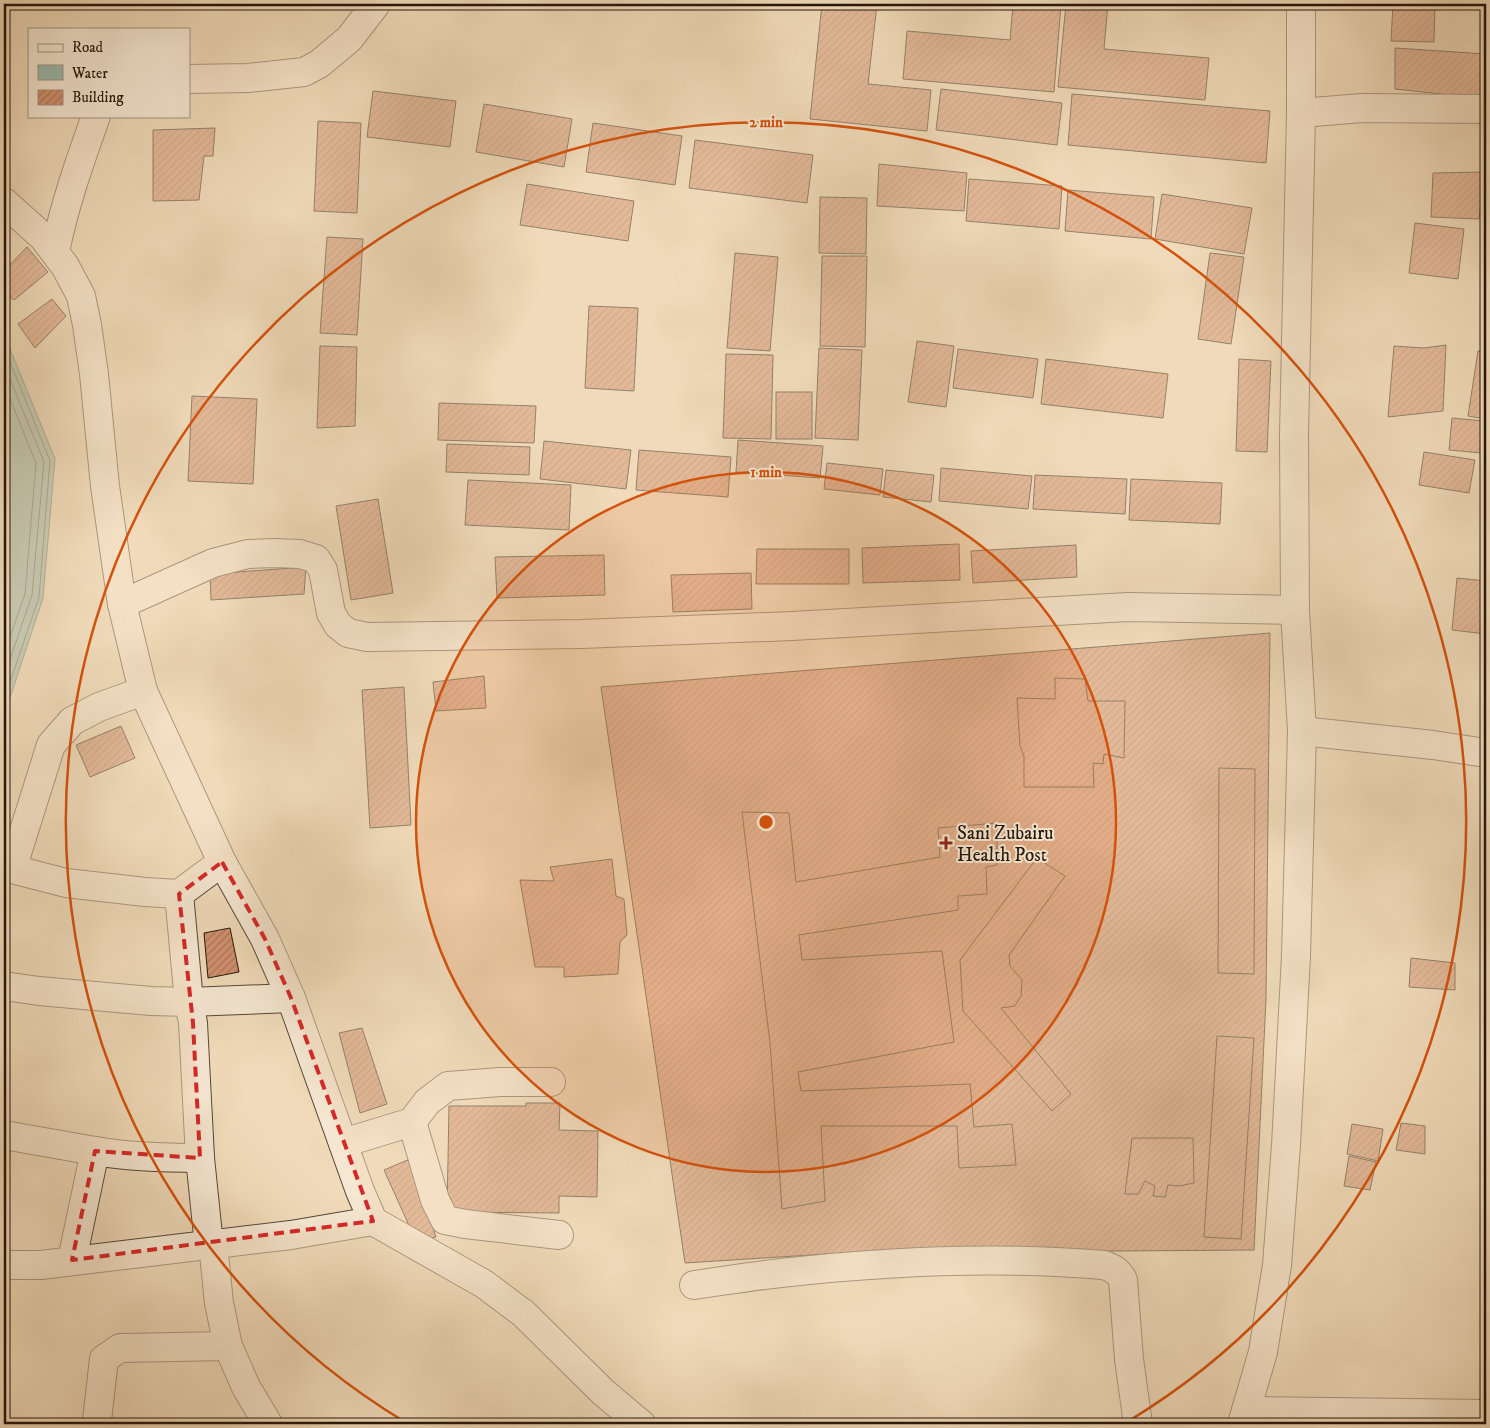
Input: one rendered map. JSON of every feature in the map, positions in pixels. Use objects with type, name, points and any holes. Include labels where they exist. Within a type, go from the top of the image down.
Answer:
[{"type":"street","points":[[190,79],[248,78],[304,72],[319,64],[349,39],[376,4]]},
{"type":"street","points":[[1301,4],[1302,113],[1294,436],[1295,610],[1302,731],[1296,956],[1277,1265],[1263,1352],[1244,1418],[1486,1414]]},
{"type":"street","points":[[1302,113],[1362,108],[1486,110]]},
{"type":"street","points":[[55,252],[59,228],[95,118]]},
{"type":"street","points":[[4,202],[43,237],[65,266],[81,296],[94,374],[105,486],[122,604],[143,691],[222,862],[265,939],[291,998],[360,1192],[373,1222],[484,1284],[524,1314],[603,1392],[641,1424]]},
{"type":"street","points":[[122,604],[213,563],[248,554],[275,553],[300,554],[316,559],[323,570],[330,613],[338,625],[348,633],[367,637],[581,634],[792,626],[1128,607],[1295,610]]},
{"type":"street","points":[[143,691],[99,707],[72,721],[51,745],[8,868],[66,883],[179,894],[222,862]]},
{"type":"street","points":[[1302,731],[1433,745],[1486,753]]},
{"type":"street","points":[[179,894],[189,1002],[193,1024],[200,1158],[220,1303],[228,1346],[246,1387],[268,1424]]},
{"type":"street","points":[[4,986],[151,1001],[189,1002],[291,998]]},
{"type":"street","points":[[343,1143],[412,1122],[426,1102],[448,1086],[500,1082],[551,1082]]},
{"type":"street","points":[[412,1122],[435,1200],[446,1220],[465,1224],[559,1234]]},
{"type":"street","points":[[4,1135],[95,1151],[139,1156],[200,1158]]},
{"type":"street","points":[[72,1260],[95,1151]]},
{"type":"street","points":[[4,1265],[41,1265],[291,1235],[373,1222]]},
{"type":"street","points":[[694,1285],[780,1273],[888,1264],[991,1260],[1104,1265],[1120,1273],[1123,1280],[1129,1359],[1138,1424]]},
{"type":"street","points":[[97,1420],[104,1359],[120,1348],[228,1346]]},
{"type":"highlighted area","points":[[222,862],[265,939],[291,998],[373,1221],[72,1260],[95,1151],[200,1158],[193,1023],[179,894]]},
{"type":"water","points":[[4,334],[55,459],[43,598],[6,710],[4,709]]},
{"type":"building","points":[[822,4],[877,4],[868,84],[931,90],[927,131],[810,119]]},
{"type":"building","points":[[1013,4],[1061,4],[1054,92],[903,79],[907,31],[1010,40]]},
{"type":"building","points":[[1066,4],[1108,4],[1104,49],[1209,58],[1205,100],[1058,87]]},
{"type":"building","points":[[1393,4],[1435,4],[1434,42],[1391,41]]},
{"type":"building","points":[[1395,48],[1486,54],[1486,99],[1395,89]]},
{"type":"building","points":[[941,89],[1062,103],[1057,145],[936,130]]},
{"type":"building","points":[[373,91],[456,101],[450,147],[367,137]]},
{"type":"building","points":[[1072,94],[1270,111],[1266,163],[1068,145]]},
{"type":"building","points":[[484,104],[572,119],[564,167],[476,152]]},
{"type":"building","points":[[318,121],[361,123],[357,213],[314,211]]},
{"type":"building","points":[[593,123],[682,136],[675,185],[586,172]]},
{"type":"building","points":[[215,128],[213,156],[204,156],[199,200],[153,201],[153,130]]},
{"type":"building","points":[[695,140],[813,155],[807,203],[689,188]]},
{"type":"building","points":[[879,164],[967,173],[964,211],[877,206]]},
{"type":"building","points":[[1486,172],[1486,202],[1481,201],[1479,219],[1431,217],[1433,173]]},
{"type":"building","points":[[969,179],[1062,186],[1059,229],[966,221]]},
{"type":"building","points":[[527,184],[634,201],[628,241],[520,225]]},
{"type":"building","points":[[1068,190],[1154,197],[1151,239],[1065,231]]},
{"type":"building","points":[[1162,194],[1252,208],[1244,254],[1155,239]]},
{"type":"building","points":[[820,197],[867,198],[866,254],[819,253]]},
{"type":"building","points":[[1415,223],[1464,229],[1458,279],[1409,273]]},
{"type":"building","points":[[327,237],[363,239],[357,335],[320,333]]},
{"type":"building","points":[[27,247],[48,272],[14,300],[4,292],[4,271]]},
{"type":"building","points":[[735,253],[778,257],[770,351],[727,348]]},
{"type":"building","points":[[1210,253],[1244,257],[1231,344],[1198,339]]},
{"type":"building","points":[[822,256],[867,256],[865,347],[820,346]]},
{"type":"building","points":[[52,299],[66,316],[35,348],[18,324]]},
{"type":"building","points":[[589,306],[638,308],[634,391],[585,388]]},
{"type":"building","points":[[917,341],[954,346],[946,407],[908,402]]},
{"type":"building","points":[[1446,345],[1443,411],[1388,417],[1394,346],[1424,348]]},
{"type":"building","points":[[320,346],[357,347],[355,426],[317,428]]},
{"type":"building","points":[[819,348],[862,350],[858,440],[815,438]]},
{"type":"building","points":[[958,349],[1038,359],[1033,398],[953,388]]},
{"type":"building","points":[[1478,351],[1486,352],[1486,419],[1468,416]]},
{"type":"building","points":[[726,354],[773,355],[771,439],[723,438]]},
{"type":"building","points":[[1046,359],[1168,374],[1163,418],[1041,404]]},
{"type":"building","points":[[1239,359],[1271,361],[1267,452],[1236,451]]},
{"type":"building","points":[[776,392],[812,392],[812,439],[776,439]]},
{"type":"building","points":[[192,396],[257,399],[253,484],[188,481]]},
{"type":"building","points":[[439,403],[536,406],[534,443],[438,440]]},
{"type":"building","points":[[1452,418],[1484,421],[1481,453],[1449,450]]},
{"type":"building","points":[[738,440],[823,446],[820,478],[736,472]]},
{"type":"building","points":[[544,441],[631,450],[626,489],[540,479]]},
{"type":"building","points":[[447,444],[530,447],[529,475],[446,472]]},
{"type":"building","points":[[639,450],[731,457],[728,497],[636,490]]},
{"type":"building","points":[[1424,452],[1475,460],[1469,493],[1419,485]]},
{"type":"building","points":[[827,463],[883,469],[880,495],[824,489]]},
{"type":"building","points":[[941,468],[1032,476],[1028,509],[939,501]]},
{"type":"building","points":[[886,470],[934,475],[931,502],[883,497]]},
{"type":"building","points":[[1035,475],[1127,479],[1125,514],[1033,509]]},
{"type":"building","points":[[1131,479],[1222,483],[1220,524],[1129,520]]},
{"type":"building","points":[[468,480],[571,485],[569,530],[465,525]]},
{"type":"building","points":[[378,499],[393,593],[351,600],[336,506]]},
{"type":"building","points":[[959,544],[960,580],[863,583],[862,548]]},
{"type":"building","points":[[1076,545],[1077,577],[973,583],[971,551]]},
{"type":"building","points":[[757,549],[849,549],[849,584],[756,584]]},
{"type":"building","points":[[604,555],[605,595],[497,598],[495,557]]},
{"type":"building","points":[[306,567],[304,594],[211,600],[210,574]]},
{"type":"building","points":[[751,573],[752,609],[673,612],[671,575]]},
{"type":"building","points":[[1457,578],[1486,581],[1486,634],[1452,630]]},
{"type":"building","name":"Sani Zubairu Health Post","points":[[1270,633],[1266,999],[1254,1250],[842,1253],[685,1263],[601,687]]},
{"type":"building","points":[[484,676],[486,708],[436,711],[433,682]]},
{"type":"building","points":[[1055,678],[1085,679],[1088,701],[1125,701],[1124,758],[1104,754],[1103,764],[1093,763],[1094,787],[1024,787],[1024,756],[1020,746],[1017,698],[1055,699]]},
{"type":"building","points":[[404,687],[411,825],[370,828],[362,690]]},
{"type":"building","points":[[121,726],[135,758],[90,777],[76,745]]},
{"type":"building","points":[[1219,768],[1255,769],[1254,974],[1218,973]]},
{"type":"building","points":[[742,812],[789,813],[796,882],[940,857],[938,828],[997,823],[997,865],[986,867],[987,894],[958,896],[958,910],[799,935],[802,960],[942,951],[954,1042],[798,1072],[801,1091],[970,1084],[974,1127],[1012,1124],[1016,1165],[959,1168],[957,1126],[821,1126],[825,1201],[782,1209],[770,1043]]},
{"type":"building","points":[[1037,858],[1065,876],[1009,955],[1010,966],[1022,980],[1021,996],[1015,1006],[1001,1008],[1071,1094],[1052,1111],[963,1011],[960,960]]},
{"type":"building","points":[[612,859],[616,896],[624,899],[627,935],[620,942],[618,974],[564,977],[564,967],[535,967],[520,880],[554,881],[550,867]]},
{"type":"building","points":[[230,928],[239,972],[208,978],[204,933]]},
{"type":"building","points":[[1411,958],[1455,963],[1455,990],[1409,987]]},
{"type":"building","points":[[362,1028],[387,1104],[360,1113],[339,1033]]},
{"type":"building","points":[[1217,1036],[1254,1038],[1241,1239],[1204,1237]]},
{"type":"building","points":[[526,1103],[560,1103],[559,1130],[598,1131],[597,1197],[559,1196],[559,1213],[447,1212],[449,1106],[526,1106]]},
{"type":"building","points":[[1401,1123],[1425,1126],[1425,1154],[1396,1150]]},
{"type":"building","points":[[1352,1124],[1383,1129],[1378,1161],[1347,1154]]},
{"type":"building","points":[[1132,1138],[1193,1138],[1194,1183],[1179,1186],[1168,1185],[1165,1197],[1153,1196],[1155,1186],[1145,1181],[1138,1194],[1125,1194]]},
{"type":"building","points":[[1349,1156],[1376,1162],[1370,1190],[1344,1186]]},
{"type":"building","points":[[410,1159],[436,1237],[416,1241],[384,1170]]},
{"type":"place","name":"Sani Zubairu Health Post","points":[[946,843]]}]
